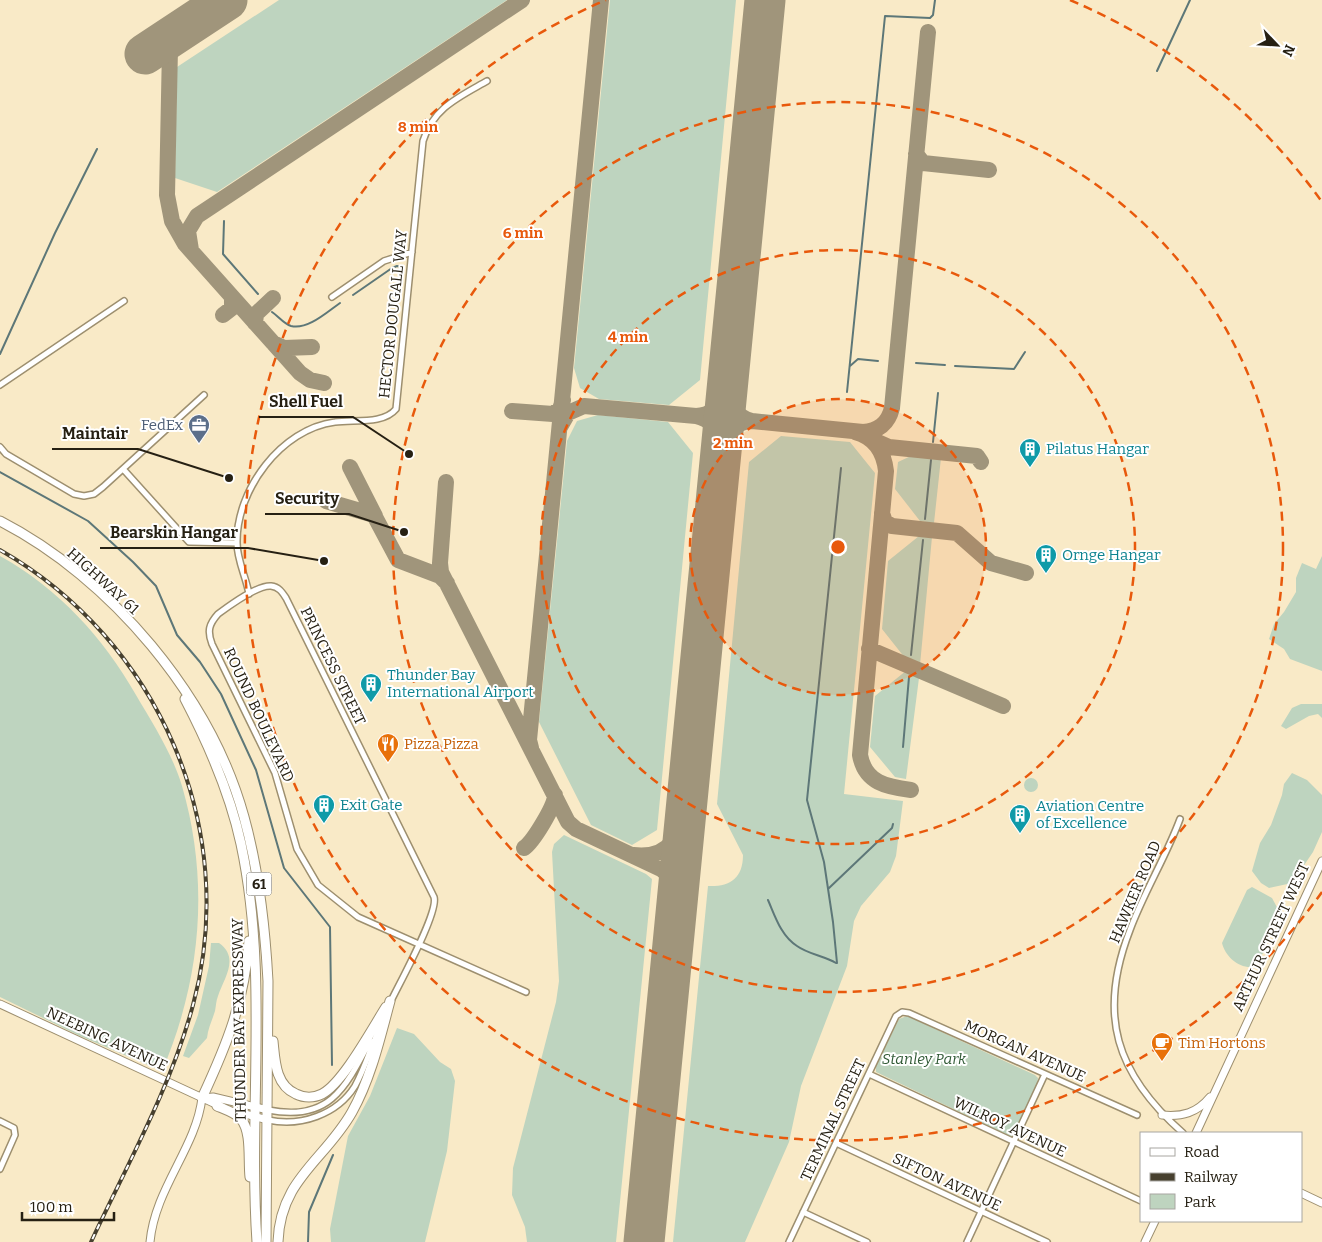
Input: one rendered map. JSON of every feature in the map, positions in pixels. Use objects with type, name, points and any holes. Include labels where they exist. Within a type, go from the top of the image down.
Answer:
[{"type":"highway","name":"HIGHWAY 61","points":[[0,521],[70,566],[97,589],[130,622],[174,677]]},
{"type":"highway","name":"THUNDER BAY EXPRESSWAY","points":[[174,677],[227,791],[241,842],[251,911],[255,995],[256,1242]]},
{"type":"highway","name":"THUNDER BAY EXPRESSWAY","points":[[174,677],[204,721],[230,774],[244,815],[254,856],[262,905],[268,981],[266,1242]]},
{"type":"highway","points":[[202,1098],[236,1017],[247,966],[251,911]]},
{"type":"highway","points":[[268,981],[274,1055],[278,1076],[288,1090],[306,1097],[322,1094],[338,1080],[390,1001]]},
{"type":"highway","points":[[278,1242],[283,1214],[294,1186],[352,1112],[377,1049],[390,1001]]},
{"type":"highway","points":[[217,1106],[239,1117],[245,1128],[256,1219]]},
{"type":"main road","name":"ARTHUR STREET WEST","points":[[1196,1132],[1322,861]]},
{"type":"main road","name":"NEEBING AVENUE","points":[[0,1004],[217,1106],[255,1118],[268,1120]]},
{"type":"main road","points":[[1162,1115],[1174,1116],[1193,1112],[1215,1090]]},
{"type":"main road","name":"NEEBING AVENUE","points":[[202,1098],[213,1097],[268,1110]]},
{"type":"main road","points":[[150,1242],[156,1210],[198,1117],[202,1098]]},
{"type":"main road","points":[[1302,1193],[1322,1203]]},
{"type":"main road","points":[[1145,1242],[1155,1222]]},
{"type":"street","name":"HECTOR DOUGALL WAY","points":[[237,542],[244,502],[249,489],[262,469],[281,448],[316,427],[332,422],[387,417],[396,409],[422,152],[427,129],[441,109],[487,81]]},
{"type":"street","points":[[332,297],[384,261],[412,252]]},
{"type":"street","points":[[0,385],[124,301]]},
{"type":"street","points":[[0,447],[22,464],[74,494],[84,496],[94,494],[124,470],[204,395]]},
{"type":"street","points":[[124,470],[189,542],[237,542],[249,594]]},
{"type":"street","name":"PRINCESS STREET","points":[[249,594],[268,586],[282,591],[436,901],[436,907],[353,1074],[334,1098],[315,1109],[293,1114],[268,1110]]},
{"type":"street","name":"ROUND BOULEVARD","points":[[249,594],[218,614],[210,625],[210,638],[275,774],[302,859],[318,885],[345,909],[358,918],[418,944]]},
{"type":"street","name":"HAWKER ROAD","points":[[1180,819],[1130,929],[1114,985],[1116,1027],[1120,1048],[1130,1071],[1143,1093],[1162,1115],[1182,1132]]},
{"type":"street","points":[[418,944],[526,992]]},
{"type":"street","name":"PRINCESS STREET","points":[[268,1120],[284,1123],[304,1120],[327,1111],[346,1097],[357,1082],[390,1001]]},
{"type":"street","name":"MORGAN AVENUE","points":[[902,1012],[909,1012],[1137,1116]]},
{"type":"street","name":"TERMINAL STREET","points":[[789,1242],[896,1016],[902,1012]]},
{"type":"street","name":"WILROY AVENUE","points":[[869,1074],[1140,1201]]},
{"type":"street","points":[[967,1242],[1045,1074]]},
{"type":"street","points":[[0,1121],[14,1128],[15,1136],[0,1170]]},
{"type":"street","name":"SIFTON AVENUE","points":[[836,1143],[1047,1242]]},
{"type":"street","points":[[804,1212],[867,1242]]},
{"type":"green space","points":[[279,0],[507,0],[217,192],[175,178],[177,67]]},
{"type":"green space","points":[[610,0],[736,0],[700,380],[669,405],[599,399],[580,388],[574,368]]},
{"type":"green space","points":[[598,415],[668,422],[693,453],[657,830],[632,845],[591,825],[539,722],[567,441],[577,421]]},
{"type":"green space","points":[[781,436],[850,442],[875,473],[844,794],[903,801],[896,856],[890,872],[861,906],[854,921],[847,966],[801,1086],[789,1142],[745,1242],[673,1242],[708,886],[722,885],[733,880],[740,870],[743,855],[717,804],[749,462]]},
{"type":"green space","points":[[913,455],[941,458],[934,523],[920,521],[895,489],[898,462]]},
{"type":"green space","points":[[919,536],[932,537],[920,665],[905,658],[882,629],[888,561]]},
{"type":"green space","points":[[0,556],[42,583],[78,616],[94,634],[123,674],[168,750],[182,786],[191,822],[196,858],[197,930],[186,1002],[162,1071],[80,1036],[0,997]]},
{"type":"green space","points":[[1322,556],[1322,671],[1290,659],[1284,649],[1269,639],[1274,624],[1296,592],[1296,578],[1302,563],[1316,569]]},
{"type":"green space","points":[[907,670],[918,674],[919,678],[906,779],[895,777],[870,747],[875,696]]},
{"type":"green space","points":[[1301,704],[1322,704],[1322,718],[1318,714],[1309,716],[1286,729],[1281,726],[1292,708]]},
{"type":"green space","points":[[1292,773],[1307,780],[1322,795],[1322,832],[1313,852],[1292,883],[1269,888],[1261,883],[1252,871],[1260,843],[1271,825],[1284,784]]},
{"type":"green space","points":[[1031,778],[1036,780],[1038,785],[1036,790],[1031,792],[1026,790],[1024,785],[1026,780]]},
{"type":"green space","points":[[564,835],[646,874],[652,879],[616,1242],[527,1242],[525,1227],[512,1195],[513,1168],[556,1002],[559,981],[552,852],[554,844]]},
{"type":"green space","points":[[1252,887],[1272,898],[1279,911],[1264,952],[1252,967],[1247,967],[1242,966],[1229,957],[1222,943],[1247,890]]},
{"type":"green space","points":[[211,943],[219,943],[225,949],[229,955],[229,968],[217,998],[207,1038],[189,1058],[183,1056],[198,1015],[209,966]]},
{"type":"green space","name":"Stanley Park","points":[[907,1016],[1038,1078],[1037,1085],[1012,1137],[876,1072],[876,1066],[899,1019]]},
{"type":"green space","points":[[397,1028],[414,1034],[440,1062],[451,1069],[455,1081],[447,1151],[425,1242],[331,1242],[330,1229],[348,1136],[370,1096]]},
{"type":"waterway","points":[[847,392],[885,16],[930,18],[933,15],[935,0]]},
{"type":"waterway","points":[[1157,71],[1190,0]]},
{"type":"waterway","points":[[0,354],[55,233],[97,149]]},
{"type":"waterway","points":[[224,221],[223,254],[258,294]]},
{"type":"waterway","points":[[353,295],[392,268],[401,267]]},
{"type":"waterway","points":[[272,312],[283,322],[297,327],[311,323],[340,303]]},
{"type":"waterway","points":[[955,366],[1014,369],[1025,352]]},
{"type":"waterway","points":[[850,366],[858,359],[878,361]]},
{"type":"waterway","points":[[916,363],[945,365]]},
{"type":"waterway","points":[[933,442],[938,393]]},
{"type":"waterway","points":[[925,519],[931,460]]},
{"type":"waterway","points":[[837,963],[824,862],[807,800],[841,468]]},
{"type":"waterway","points":[[0,472],[88,521],[133,562],[156,586],[177,635],[200,662],[221,694],[256,770],[284,868],[330,927],[332,1065]]},
{"type":"waterway","points":[[911,655],[923,540]]},
{"type":"waterway","points":[[903,747],[909,677]]},
{"type":"waterway","points":[[828,889],[892,828],[893,824]]},
{"type":"waterway","points":[[768,900],[779,925],[791,942],[806,951],[836,963]]},
{"type":"waterway","points":[[308,1242],[309,1212],[333,1155]]},
{"type":"taxiway","points":[[191,250],[188,231],[197,216],[522,0]]},
{"type":"taxiway","points":[[531,748],[529,740],[601,0]]},
{"type":"taxiway","points":[[228,2],[178,34],[170,48],[167,195],[172,221],[185,244],[300,373],[310,380],[324,383]]},
{"type":"taxiway","points":[[717,503],[721,452],[731,430],[740,424],[752,421],[863,432],[882,426],[890,414],[928,32]]},
{"type":"taxiway","points":[[916,154],[923,163],[989,170]]},
{"type":"taxiway","points":[[223,315],[232,308],[232,297]]},
{"type":"taxiway","points":[[255,323],[256,314],[273,298]]},
{"type":"taxiway","points":[[696,416],[709,413],[717,407],[723,397],[729,372],[730,335]]},
{"type":"taxiway","points":[[273,343],[284,348],[312,347]]},
{"type":"taxiway","points":[[729,385],[733,408],[741,416],[752,421]]},
{"type":"taxiway","points":[[512,411],[553,414],[560,409],[563,400]]},
{"type":"taxiway","points":[[560,427],[568,413],[584,406],[696,416],[712,424],[715,428],[719,438],[719,451]]},
{"type":"taxiway","points":[[855,432],[862,434],[877,446],[883,458],[886,471],[860,755],[867,772],[872,778],[886,785],[911,790]]},
{"type":"taxiway","points":[[871,439],[889,447],[977,456],[981,462]]},
{"type":"taxiway","points":[[350,467],[375,516]]},
{"type":"taxiway","points":[[446,482],[441,572],[568,822],[576,829],[661,869],[669,876],[674,885],[676,896],[675,920],[670,953]]},
{"type":"taxiway","points":[[326,501],[374,515],[398,560],[440,576],[447,583]]},
{"type":"taxiway","points":[[882,513],[885,522],[892,526],[957,533],[991,563],[1026,573]]},
{"type":"taxiway","points":[[869,649],[1003,706]]},
{"type":"taxiway","points":[[524,848],[533,839],[543,823],[555,795]]},
{"type":"taxiway","points":[[633,855],[658,853],[673,841],[681,822],[685,799]]},
{"type":"runway","points":[[145,54],[227,0]]},
{"type":"runway","points":[[644,1242],[765,0]]},
{"type":"railway","points":[[0,550],[56,588],[104,634],[143,687],[174,745],[195,807],[205,872],[205,938],[193,1005],[184,1036],[161,1096],[91,1242]]},
{"type":"place","name":"FedEx","points":[[199,444]]},
{"type":"place","name":"Shell Fuel","points":[[409,454]]},
{"type":"place","name":"Pilatus Hangar","points":[[1030,468]]},
{"type":"place","name":"Maintair","points":[[229,478]]},
{"type":"place","name":"Security","points":[[404,532]]},
{"type":"place","name":"Bearskin Hangar","points":[[324,561]]},
{"type":"place","name":"Ornge Hangar","points":[[1046,574]]},
{"type":"place","name":"Thunder Bay International Airport","points":[[371,703]]},
{"type":"place","name":"Pizza Pizza","points":[[388,763]]},
{"type":"place","name":"Exit Gate","points":[[324,824]]},
{"type":"place","name":"Aviation Centre of Excellence","points":[[1020,834]]},
{"type":"place","name":"Tim Hortons","points":[[1162,1062]]}]
